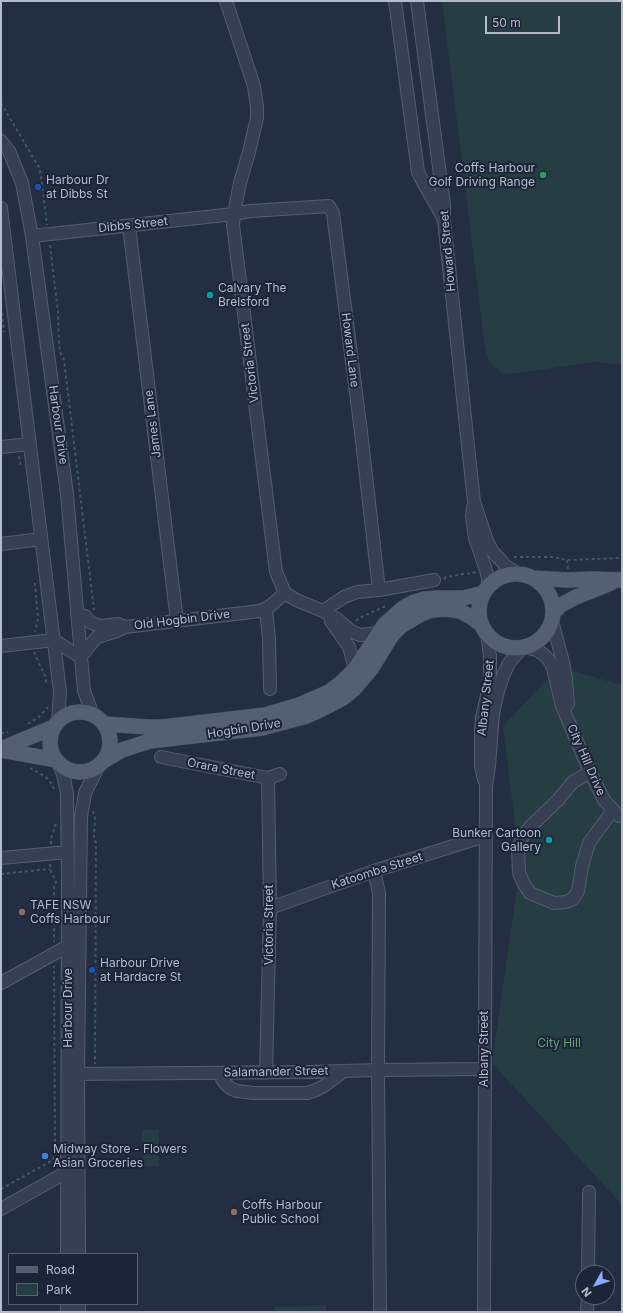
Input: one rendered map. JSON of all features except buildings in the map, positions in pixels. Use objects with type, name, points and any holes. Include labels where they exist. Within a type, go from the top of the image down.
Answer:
[{"type":"main road","points":[[518,574],[533,578],[568,580],[592,578],[621,580],[576,597],[561,605],[553,617],[547,633],[538,642],[524,648],[502,646],[494,641],[484,630],[479,614],[480,603],[486,590],[496,580],[507,575],[518,574]]},
{"type":"main road","points":[[533,578],[542,584],[548,592],[552,602],[553,617]]},
{"type":"main road","name":"Hogbin Drive","points":[[98,719],[141,727],[156,727],[264,715],[299,706],[329,692],[342,682],[355,669],[378,632],[392,616],[403,608],[414,602],[439,598],[463,598],[486,590]]},
{"type":"main road","name":"Hogbin Drive","points":[[101,763],[122,750],[150,741],[262,728],[307,716],[343,698],[354,689],[364,679],[392,635],[401,626],[421,614],[433,610],[446,609],[460,611],[471,617],[484,630]]},
{"type":"main road","points":[[1,750],[27,732],[56,724],[74,712],[84,712],[98,719],[109,732],[109,751],[101,763],[90,771],[78,772],[65,768],[57,761],[52,752],[50,743],[51,735],[56,724]]},
{"type":"main road","points":[[1,750],[57,761]]},
{"type":"street","name":"Victoria Street","points":[[226,1],[254,86],[257,107],[257,118],[240,183],[234,214],[234,233],[276,572],[285,593]]},
{"type":"street","points":[[396,1],[418,172],[444,220]]},
{"type":"street","name":"Howard Street","points":[[417,1],[444,205],[444,220],[474,502],[487,541],[498,559],[510,570],[518,574]]},
{"type":"street","name":"Harbour Drive","points":[[1,141],[9,151],[22,183],[32,236],[67,494],[84,691],[98,719]]},
{"type":"street","name":"Howard Lane","points":[[234,214],[251,211],[329,206],[333,213],[361,432],[379,590]]},
{"type":"street","points":[[1,208],[24,445],[41,539],[60,692],[56,724]]},
{"type":"street","name":"Dibbs Street","points":[[32,236],[234,214]]},
{"type":"street","name":"James Lane","points":[[129,226],[177,621]]},
{"type":"street","points":[[1,447],[24,445]]},
{"type":"street","name":"Howard Street","points":[[474,502],[472,526],[474,538],[488,578],[486,590]]},
{"type":"street","points":[[1,544],[41,539]]},
{"type":"street","points":[[323,611],[344,597],[357,592],[437,581]]},
{"type":"street","points":[[285,593],[296,600],[323,611],[348,629],[360,634],[378,632]]},
{"type":"street","name":"Old Hogbin Drive","points":[[100,623],[118,624],[125,627],[255,612],[266,609],[285,593]]},
{"type":"street","points":[[266,609],[269,639],[270,689]]},
{"type":"street","points":[[323,611],[349,647],[355,669]]},
{"type":"street","points":[[77,615],[85,616],[91,623],[100,623]]},
{"type":"street","name":"City Hill Drive","points":[[553,617],[566,680],[568,719]]},
{"type":"street","points":[[1,646],[54,640],[80,657],[97,637],[125,627]]},
{"type":"street","name":"Albany Street","points":[[484,630],[490,656],[490,683],[482,717],[481,766],[486,787]]},
{"type":"street","name":"City Hill Drive","points":[[524,648],[536,650],[549,660],[553,668],[562,706],[590,772],[604,800],[618,814]]},
{"type":"street","name":"Albany Street","points":[[484,1312],[486,787],[493,714],[502,676],[509,663],[524,648]]},
{"type":"street","name":"Orara Street","points":[[161,757],[268,778],[280,774]]},
{"type":"street","name":"Harbour Drive","points":[[57,761],[64,778],[67,794],[68,946],[79,1253]]},
{"type":"street","name":"Harbour Drive","points":[[67,1253],[67,1172],[73,1074],[81,817],[85,793],[101,763]]},
{"type":"street","points":[[590,772],[573,782],[557,801],[530,827],[521,839],[518,848],[519,873],[530,893],[554,903],[566,902],[573,899],[578,891],[582,866],[589,843],[618,814]]},
{"type":"street","name":"Victoria Street","points":[[266,1072],[270,908],[268,778]]},
{"type":"street","name":"Katoomba Street","points":[[270,908],[374,871],[486,836]]},
{"type":"street","points":[[1,858],[68,852]]},
{"type":"street","points":[[374,871],[379,893],[378,1070],[380,1312]]},
{"type":"street","points":[[1,983],[68,946]]},
{"type":"street","name":"Salamander Street","points":[[73,1074],[484,1069]]},
{"type":"street","points":[[222,1073],[222,1079],[225,1083],[230,1088],[237,1091],[254,1093],[306,1093],[324,1086],[344,1071]]},
{"type":"street","points":[[1,1209],[67,1172]]},
{"type":"street","points":[[588,1192],[588,1265]]},
{"type":"path","points":[[1,104],[40,169],[58,312],[60,348],[64,366],[94,611],[100,623]]},
{"type":"path","points":[[1,306],[4,335]]},
{"type":"path","points":[[21,468],[24,445]]},
{"type":"path","points":[[498,559],[503,555],[518,558],[553,557],[567,560],[622,558]]},
{"type":"path","points":[[437,581],[446,577],[478,572],[485,567]]},
{"type":"path","points":[[34,579],[38,620],[35,632],[35,655],[45,676],[48,689]]},
{"type":"path","points":[[348,629],[359,618],[387,605]]},
{"type":"path","points":[[27,732],[48,707],[48,701]]},
{"type":"path","points":[[1,733],[13,731]]},
{"type":"path","points":[[31,755],[29,767],[31,770],[46,777],[51,783],[56,796]]},
{"type":"path","points":[[91,806],[95,819],[94,839],[96,842],[95,1074]]},
{"type":"path","points":[[1,1189],[53,1160],[55,1148],[55,974],[53,954],[54,886],[56,882],[50,869],[49,853],[57,818]]},
{"type":"path","points":[[1,874],[50,869]]},
{"type":"path","points":[[90,883],[96,882]]},
{"type":"green space","name":"Coffs Harbour Golf Driving Range","points":[[442,1],[622,1],[622,365],[595,362],[503,374],[489,361],[485,348]]},
{"type":"green space","name":"City Hill","points":[[559,667],[622,685],[622,1205],[492,1063],[519,873],[518,848],[503,726]]},
{"type":"green space","points":[[142,1130],[159,1130],[159,1166],[143,1166]]},
{"type":"green space","points":[[326,1305],[326,1312],[274,1312],[274,1307]]},
{"type":"place","name":"Coffs Harbour Golf Driving Range","points":[[543,175]]},
{"type":"place","name":"Harbour Dr at Dibbs St","points":[[38,187]]},
{"type":"place","name":"Calvary The Brelsford","points":[[210,295]]},
{"type":"place","name":"Bunker Cartoon Gallery","points":[[549,840]]},
{"type":"place","name":"TAFE NSW Coffs Harbour","points":[[22,912]]},
{"type":"place","name":"Harbour Drive at Hardacre St","points":[[92,970]]},
{"type":"place","name":"Midway Store - Flowers Asian Groceries","points":[[45,1156]]},
{"type":"place","name":"Coffs Harbour Public School","points":[[234,1212]]}]
